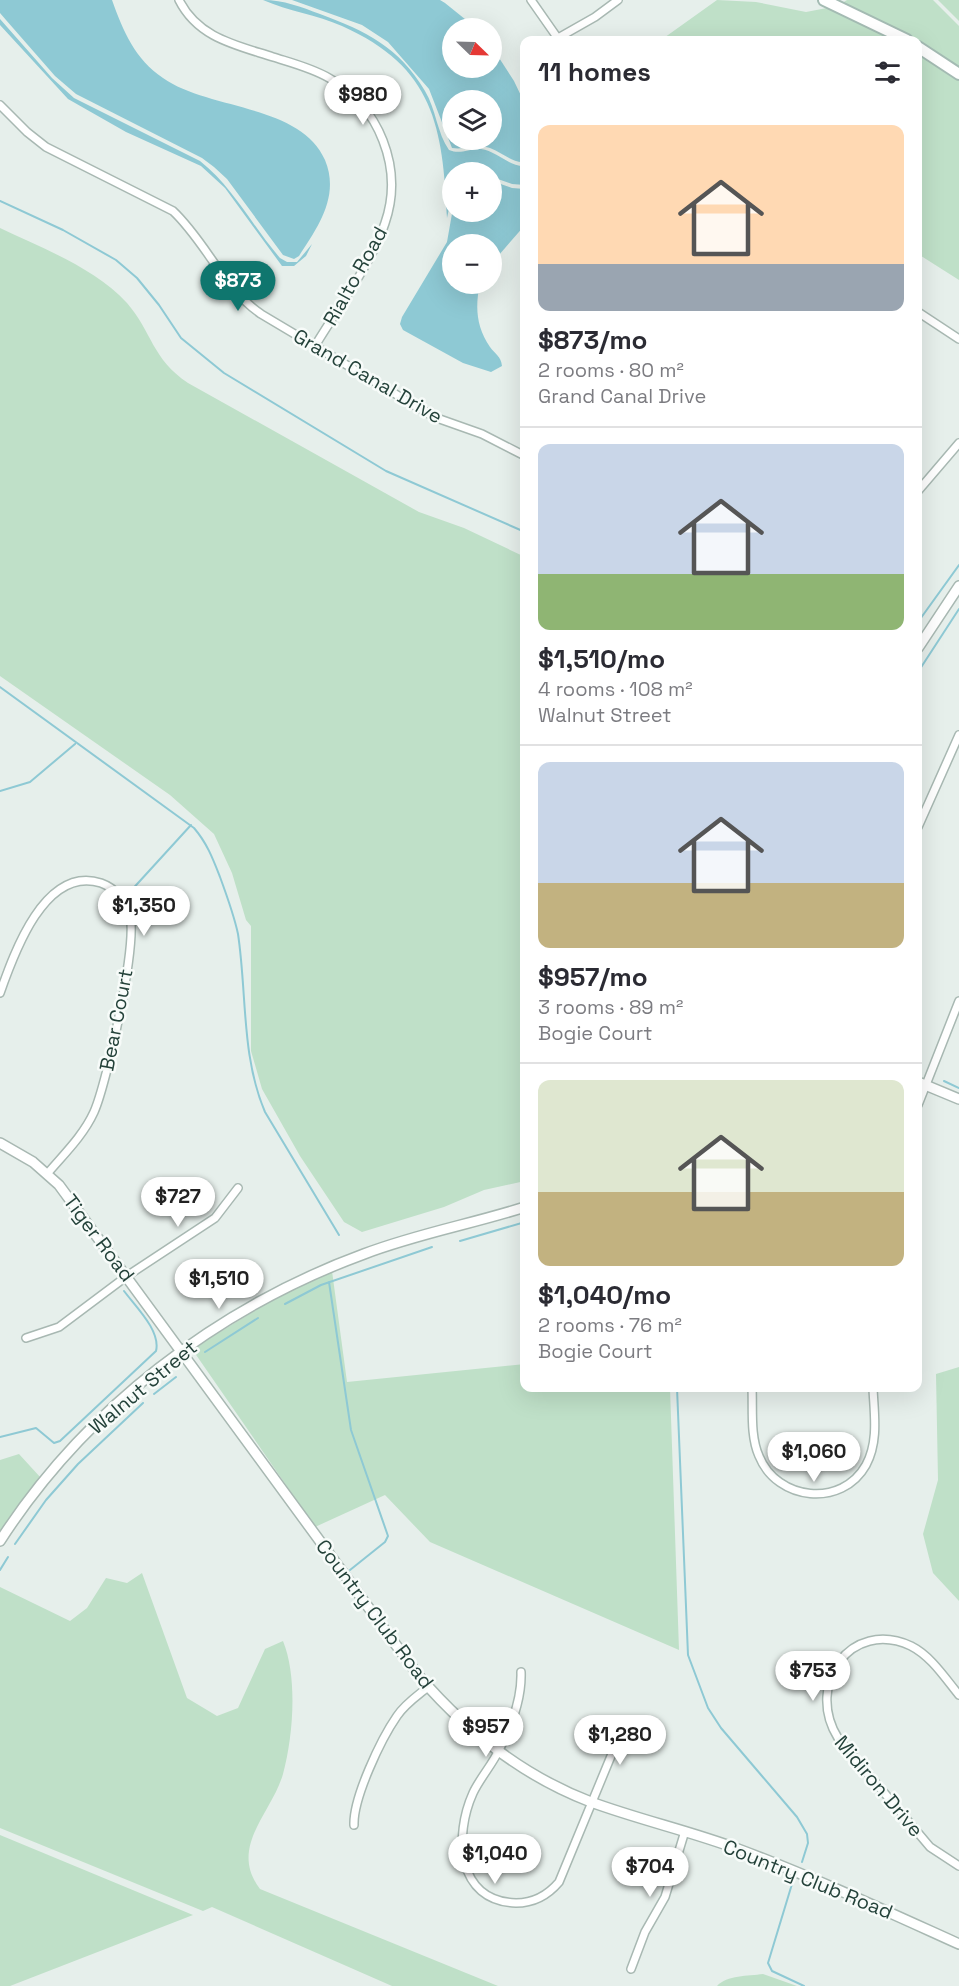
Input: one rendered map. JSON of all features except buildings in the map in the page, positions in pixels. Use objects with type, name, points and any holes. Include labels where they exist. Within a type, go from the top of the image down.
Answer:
[{"type":"main road","points":[[824,0],[899,36]]},
{"type":"main road","points":[[922,50],[959,74]]},
{"type":"street","name":"Rialto Road","points":[[179,0],[192,21],[211,35],[312,69],[335,81],[362,104],[385,144],[392,181],[385,224],[315,346]]},
{"type":"street","points":[[531,0],[557,36]]},
{"type":"street","points":[[564,36],[618,0]]},
{"type":"street","name":"Grand Canal Drive","points":[[0,105],[46,147],[173,212],[186,224],[246,303],[434,417],[482,434],[520,453]]},
{"type":"street","points":[[922,315],[959,339]]},
{"type":"street","points":[[922,485],[959,443]]},
{"type":"street","points":[[922,642],[959,586]]},
{"type":"street","points":[[922,818],[959,735]]},
{"type":"street","name":"Bear Court","points":[[0,993],[25,936],[44,902],[54,891],[72,883],[92,881],[109,887],[123,899],[130,915],[131,947],[102,1090],[80,1137],[47,1174]]},
{"type":"street","points":[[959,1001],[922,1084],[959,1099]]},
{"type":"street","name":"Tiger Road","points":[[0,1143],[47,1174],[59,1185],[182,1351]]},
{"type":"street","points":[[26,1338],[59,1327],[128,1276],[215,1218],[238,1188]]},
{"type":"street","name":"Walnut Street","points":[[0,1542],[26,1504],[73,1448],[125,1397],[182,1351],[250,1307],[336,1264],[396,1243],[520,1208]]},
{"type":"street","name":"Country Club Road","points":[[182,1351],[428,1687],[461,1721],[499,1751],[535,1775],[591,1802],[685,1831],[795,1871],[959,1944]]},
{"type":"street","points":[[752,1392],[755,1443],[762,1464],[782,1485],[813,1495],[842,1488],[853,1480],[866,1465],[874,1439],[873,1392]]},
{"type":"street","name":"Midiron Drive","points":[[959,1695],[921,1652],[904,1644],[886,1640],[867,1643],[842,1658],[829,1678],[825,1695],[830,1723],[838,1738],[930,1847],[959,1866]]},
{"type":"street","points":[[521,1672],[518,1703],[499,1751],[472,1794],[462,1837],[462,1856],[466,1871],[480,1889],[492,1897],[507,1902],[527,1902],[540,1898],[555,1887],[566,1870],[591,1802],[616,1744],[636,1720]]},
{"type":"street","points":[[354,1825],[358,1798],[388,1730],[405,1706],[428,1687]]},
{"type":"street","points":[[631,1969],[645,1932],[665,1897],[685,1831]]},
{"type":"green space","points":[[717,0],[756,2],[806,12],[832,7],[891,36],[667,36]]},
{"type":"green space","points":[[847,0],[933,0],[959,26],[959,68],[922,43],[922,36],[910,36],[842,3]]},
{"type":"green space","points":[[938,0],[959,0],[959,21]]},
{"type":"green space","points":[[922,55],[959,79],[959,280],[922,257]]},
{"type":"green space","points":[[0,228],[50,251],[100,279],[127,303],[159,355],[176,374],[188,383],[419,512],[464,528],[520,555],[520,1182],[484,1190],[444,1207],[362,1232],[344,1222],[300,1156],[262,1089],[251,1051],[251,926],[246,920],[232,873],[214,834],[170,795],[0,676]]},
{"type":"green space","points":[[332,1271],[347,1382],[520,1365],[520,1392],[670,1392],[679,1650],[430,1542],[385,1495],[315,1527],[192,1349],[274,1299]]},
{"type":"green space","points":[[959,1367],[959,1601],[933,1573],[923,1534],[938,1480],[936,1374]]},
{"type":"green space","points":[[19,1454],[41,1478],[0,1533],[0,1460]]},
{"type":"green space","points":[[142,1573],[187,1698],[217,1716],[238,1708],[265,1649],[283,1641],[291,1672],[291,1725],[283,1774],[250,1844],[251,1874],[260,1889],[498,1986],[392,1986],[212,1907],[203,1911],[0,1828],[0,1587],[70,1621],[87,1608],[106,1578],[127,1583]]},
{"type":"green space","points":[[0,1835],[193,1915],[10,1986],[0,1986]]},
{"type":"green space","points":[[763,1974],[797,1986],[717,1986],[732,1978]]},
{"type":"water","points":[[0,0],[112,0],[131,44],[145,62],[163,78],[204,96],[275,118],[296,128],[313,142],[325,160],[330,186],[325,211],[299,256],[294,259],[283,255],[227,179],[202,158],[76,94],[55,76],[0,13]]},
{"type":"water","points":[[263,0],[285,3],[337,20],[380,42],[404,63],[425,91],[442,136],[442,150],[457,152],[487,150],[520,166],[520,185],[502,180],[502,162],[443,162],[428,103],[415,81],[397,60],[373,42],[332,22]]},
{"type":"water","points":[[292,0],[440,0],[445,3],[464,18],[442,18],[442,78],[502,78],[502,62],[520,94],[520,162],[494,150],[502,150],[502,90],[442,90],[442,122],[429,89],[388,42],[362,25]]},
{"type":"water","points":[[0,19],[52,78],[74,98],[200,161],[233,195],[280,258],[287,262],[297,262],[312,244],[306,256],[294,266],[282,266],[225,188],[201,166],[126,132],[68,99],[0,25]]},
{"type":"water","points":[[502,184],[520,189],[520,231],[502,251],[502,234],[448,234],[451,222],[502,222]]},
{"type":"water","points":[[442,250],[442,294],[478,294],[479,324],[485,339],[499,357],[502,366],[491,372],[463,363],[403,330],[400,324]]},
{"type":"waterway","points":[[0,201],[63,230],[116,260],[137,278],[181,338],[224,373],[386,471],[520,530]]},
{"type":"waterway","points":[[922,616],[959,565]]},
{"type":"waterway","points":[[922,666],[959,609]]},
{"type":"waterway","points":[[0,687],[194,828],[203,839],[220,877],[238,934],[248,1047],[257,1091],[265,1112],[339,1235]]},
{"type":"waterway","points":[[0,791],[30,782],[75,744]]},
{"type":"waterway","points":[[128,894],[191,825]]},
{"type":"waterway","points":[[944,1081],[959,1088]]},
{"type":"waterway","points":[[460,1241],[520,1223]]},
{"type":"waterway","points":[[285,1304],[321,1285],[432,1247]]},
{"type":"waterway","points":[[329,1282],[351,1430],[388,1536],[385,1542],[350,1570]]},
{"type":"waterway","points":[[0,1437],[36,1428],[54,1443],[60,1441],[156,1351],[157,1343],[151,1327],[124,1291]]},
{"type":"waterway","points":[[205,1352],[258,1318]]},
{"type":"waterway","points":[[154,1394],[176,1377]]},
{"type":"waterway","points":[[677,1392],[688,1655],[708,1708],[721,1728],[797,1817],[807,1834],[808,1843],[802,1862]]},
{"type":"waterway","points":[[15,1544],[46,1500],[78,1464],[143,1403]]},
{"type":"waterway","points":[[0,1570],[8,1557]]},
{"type":"waterway","points":[[792,1884],[768,1963],[772,1971],[804,1986]]}]
